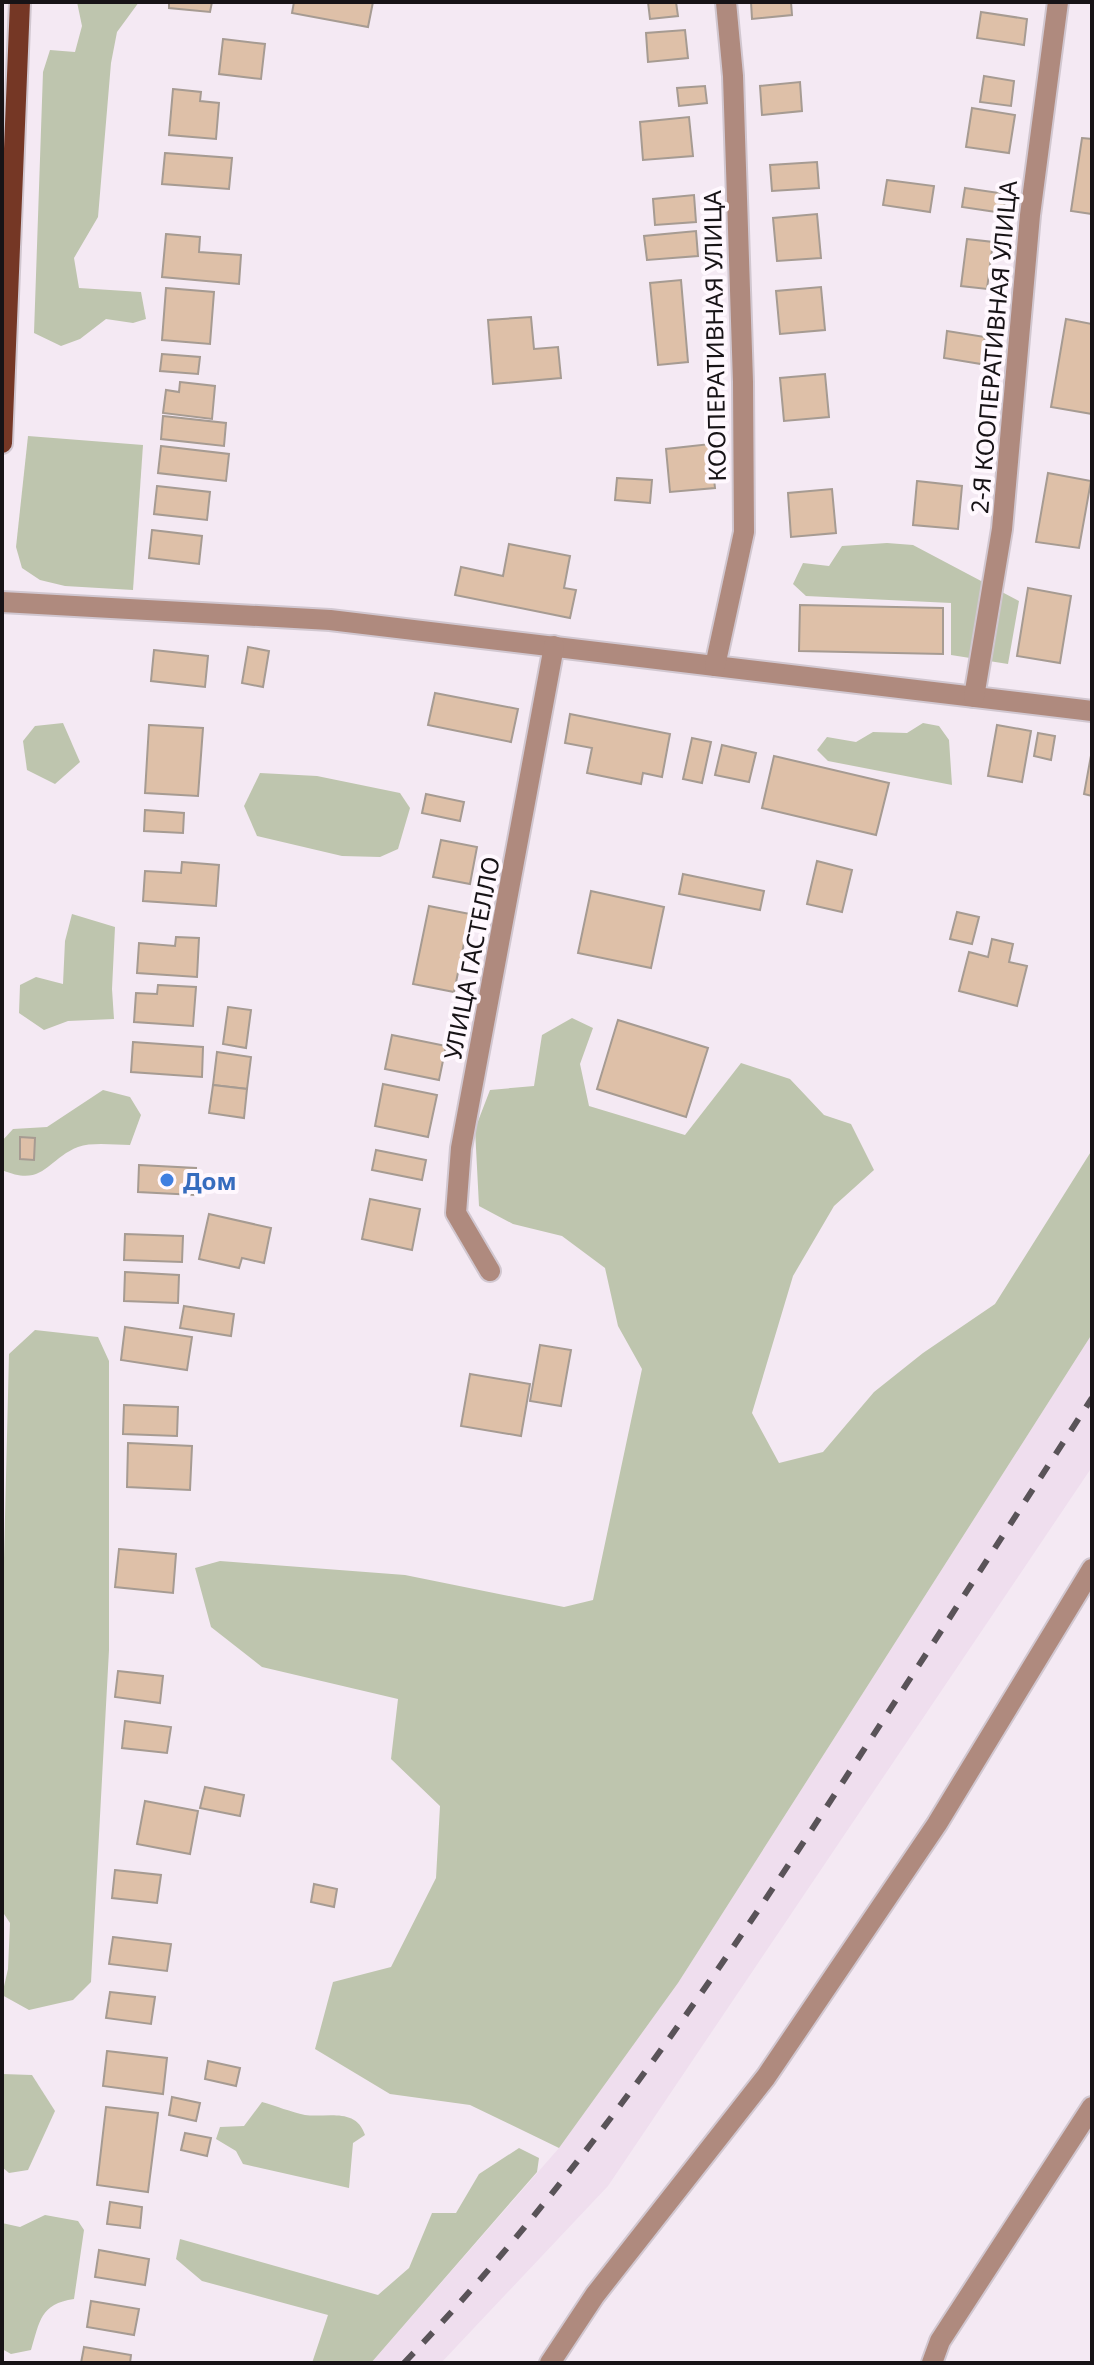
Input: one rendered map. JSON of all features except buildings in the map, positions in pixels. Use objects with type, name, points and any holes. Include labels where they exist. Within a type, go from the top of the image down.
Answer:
[{"type":"main road","points":[[2,443],[20,2]]},
{"type":"street","name":"КООПЕРАТИВНАЯ УЛИЦА","points":[[715,666],[744,532],[743,382],[734,91],[726,2]]},
{"type":"street","name":"2-Я КООПЕРАТИВНАЯ УЛИЦА","points":[[974,697],[1002,529],[1030,215],[1058,2]]},
{"type":"street","points":[[2,602],[330,620],[1092,711]]},
{"type":"street","name":"УЛИЦА ГАСТЕЛЛО","points":[[490,1271],[456,1213],[461,1148],[554,646]]},
{"type":"street","points":[[550,2363],[595,2295],[766,2077],[937,1824],[1092,1569]]},
{"type":"street","points":[[932,2363],[940,2341],[1092,2107]]},
{"type":"shaded area","points":[[1092,1334],[1092,1467],[608,2186],[441,2363],[371,2363],[559,2148],[678,1983]]},
{"type":"green space","points":[[77,2],[139,2],[117,32],[111,63],[98,217],[74,258],[79,288],[141,292],[146,319],[133,323],[106,319],[80,339],[61,346],[34,333],[43,72],[50,50],[75,52],[82,26]]},
{"type":"green space","points":[[28,436],[143,445],[133,590],[65,586],[40,580],[22,568],[16,547]]},
{"type":"green space","points":[[913,545],[1019,601],[1008,664],[951,655],[951,603],[806,596],[793,584],[803,563],[829,566],[842,546]]},
{"type":"green space","points":[[63,723],[80,762],[55,784],[27,770],[23,741],[35,726]]},
{"type":"green space","points":[[923,723],[939,726],[949,740],[952,785],[828,761],[817,750],[827,737],[856,742],[873,732],[907,733]]},
{"type":"green space","points":[[260,773],[317,776],[400,793],[410,808],[398,849],[380,857],[342,856],[257,836],[244,806]]},
{"type":"green space","points":[[72,914],[115,927],[114,1019],[68,1021],[44,1030],[19,1013],[20,985],[36,977],[63,984],[65,941]]},
{"type":"green space","points":[[572,1018],[593,1028],[580,1064],[589,1106],[685,1135],[741,1063],[790,1079],[824,1115],[851,1124],[874,1170],[834,1206],[793,1276],[752,1413],[779,1463],[823,1452],[874,1392],[923,1353],[995,1304],[1092,1150],[1092,1334],[678,1983],[559,2148],[470,2105],[390,2094],[315,2049],[333,1982],[391,1967],[436,1878],[440,1806],[391,1759],[398,1699],[262,1667],[211,1627],[195,1568],[220,1561],[405,1575],[564,1607],[593,1600],[642,1369],[618,1326],[605,1268],[562,1236],[513,1224],[479,1206],[475,1129],[490,1090],[534,1086],[542,1035]]},
{"type":"green space","points":[[103,1090],[130,1097],[141,1115],[130,1145],[84,1145],[68,1152],[44,1170],[27,1176],[2,1170],[2,1141],[13,1129],[47,1127]]},
{"type":"green space","points":[[35,1330],[98,1337],[109,1361],[109,1650],[91,1982],[73,2000],[29,2010],[2,1995],[8,1969],[10,1923],[2,1911],[2,1640],[9,1354]]},
{"type":"green space","points":[[2,2074],[32,2075],[55,2111],[28,2170],[9,2173],[2,2167]]},
{"type":"green space","points":[[262,2102],[305,2115],[340,2116],[355,2120],[365,2135],[353,2143],[349,2188],[243,2164],[236,2151],[216,2139],[220,2127],[244,2126]]},
{"type":"green space","points":[[519,2148],[539,2158],[537,2172],[371,2363],[312,2363],[328,2315],[202,2281],[176,2259],[180,2239],[378,2295],[409,2268],[432,2213],[456,2213],[479,2174]]},
{"type":"green space","points":[[45,2215],[78,2221],[84,2230],[74,2299],[63,2301],[48,2310],[40,2322],[31,2350],[11,2354],[2,2349],[2,2223],[20,2227]]},
{"type":"railway","points":[[404,2363],[469,2293],[590,2146],[702,1992],[809,1834],[1092,1398]]},
{"type":"place","name":"Дом","points":[[167,1180]]}]
